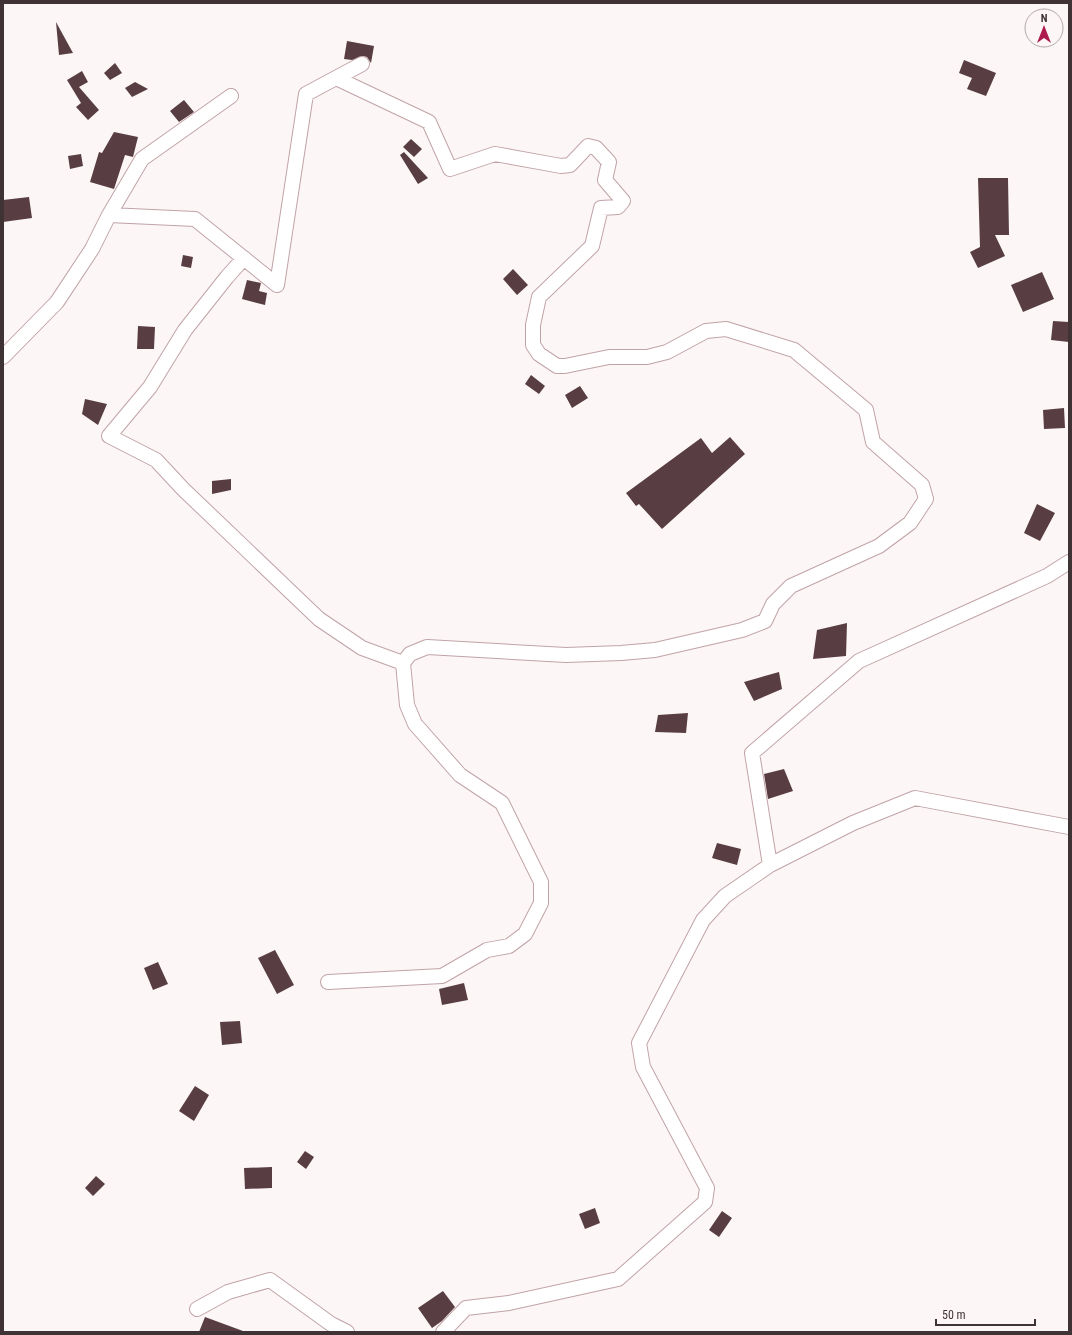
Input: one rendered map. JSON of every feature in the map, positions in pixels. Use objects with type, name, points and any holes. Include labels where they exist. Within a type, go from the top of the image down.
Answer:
[{"type":"street","points":[[109,215],[196,219],[276,285],[306,94],[362,64]]},
{"type":"street","points":[[328,982],[442,976],[487,950],[510,946],[525,934],[541,903],[541,882],[502,803],[460,775],[415,724],[407,706],[403,663],[410,654],[427,647],[566,655],[621,653],[655,650],[742,630],[765,621],[773,604],[791,586],[879,546],[910,523],[926,499],[922,485],[873,442],[866,410],[794,350],[726,329],[706,331],[667,352],[647,357],[609,357],[565,366],[557,366],[538,354],[533,345],[533,325],[539,297],[592,246],[601,208],[618,207],[623,201],[605,180],[609,162],[596,148],[588,146],[570,165],[565,166],[495,154],[450,169],[430,122],[336,78]]},
{"type":"street","points":[[3,357],[57,302],[92,249],[109,215],[142,159],[231,96]]},
{"type":"street","points":[[244,258],[185,330],[150,387],[109,436],[156,460],[183,489],[319,619],[362,648],[403,663]]},
{"type":"street","points":[[770,865],[752,753],[859,661],[1047,576],[1069,562]]},
{"type":"street","points":[[443,1332],[466,1308],[510,1303],[618,1279],[706,1202],[707,1188],[643,1067],[639,1043],[703,920],[725,896],[770,865],[852,823],[915,798],[1069,827]]},
{"type":"street","points":[[197,1309],[228,1292],[270,1280],[330,1324],[347,1332]]},
{"type":"building","points":[[56,22],[73,53],[59,55]]},
{"type":"building","points":[[347,41],[374,46],[371,63],[367,57],[363,56],[352,60],[344,59]]},
{"type":"building","points":[[964,60],[996,73],[986,96],[967,89],[972,78],[959,73]]},
{"type":"building","points":[[115,63],[122,73],[110,80],[104,73]]},
{"type":"building","points":[[82,71],[88,82],[79,87],[99,110],[88,120],[76,107],[81,103],[67,80]]},
{"type":"building","points":[[135,82],[148,89],[132,97],[125,88]]},
{"type":"building","points":[[184,100],[194,112],[179,122],[170,111]]},
{"type":"building","points":[[114,132],[138,137],[133,157],[125,155],[114,189],[90,182],[99,152],[102,153]]},
{"type":"building","points":[[411,139],[422,149],[414,157],[403,147]]},
{"type":"building","points":[[404,152],[428,178],[418,184],[400,155]]},
{"type":"building","points":[[81,154],[83,166],[70,169],[68,156]]},
{"type":"building","points":[[978,178],[1008,178],[1009,235],[995,235],[1005,256],[978,268],[970,252],[980,247]]},
{"type":"building","points":[[29,197],[32,218],[3,222],[3,200]]},
{"type":"building","points":[[183,255],[193,257],[191,268],[181,266]]},
{"type":"building","points":[[513,269],[528,285],[517,295],[503,279]]},
{"type":"building","points":[[1042,272],[1054,299],[1023,312],[1011,285]]},
{"type":"building","points":[[247,280],[261,283],[259,291],[267,293],[265,305],[242,299]]},
{"type":"building","points":[[1053,321],[1069,322],[1069,342],[1051,340]]},
{"type":"building","points":[[138,326],[155,327],[154,349],[137,349]]},
{"type":"building","points":[[531,375],[545,386],[539,394],[525,384]]},
{"type":"building","points":[[580,386],[588,398],[572,408],[565,395]]},
{"type":"building","points":[[85,399],[107,404],[98,425],[82,414]]},
{"type":"building","points":[[1064,408],[1065,428],[1044,429],[1043,410]]},
{"type":"building","points":[[730,437],[745,454],[662,529],[639,504],[636,506],[626,493],[701,438],[712,453]]},
{"type":"building","points":[[231,479],[231,490],[212,494],[212,481]]},
{"type":"building","points":[[1037,504],[1055,513],[1040,541],[1024,533]]},
{"type":"building","points":[[847,623],[846,656],[813,659],[817,630]]},
{"type":"building","points":[[779,672],[782,689],[754,701],[744,682]]},
{"type":"building","points":[[688,713],[686,733],[655,732],[658,715]]},
{"type":"building","points":[[784,769],[793,791],[768,799],[764,774]]},
{"type":"building","points":[[717,843],[741,849],[737,865],[712,858]]},
{"type":"building","points":[[275,950],[294,985],[277,994],[258,958]]},
{"type":"building","points":[[158,962],[168,984],[153,990],[144,968]]},
{"type":"building","points":[[464,983],[468,1000],[442,1005],[439,989]]},
{"type":"building","points":[[240,1021],[242,1043],[222,1045],[220,1022]]},
{"type":"building","points":[[195,1086],[209,1095],[194,1121],[179,1111]]},
{"type":"building","points":[[305,1151],[314,1157],[306,1169],[297,1162]]},
{"type":"building","points":[[272,1167],[272,1188],[245,1189],[244,1168]]},
{"type":"building","points":[[96,1176],[105,1184],[93,1196],[85,1188]]},
{"type":"building","points":[[595,1208],[600,1223],[585,1229],[579,1214]]},
{"type":"building","points":[[722,1211],[732,1218],[719,1237],[709,1230]]},
{"type":"building","points":[[443,1291],[455,1307],[442,1321],[432,1328],[418,1308]]},
{"type":"building","points":[[205,1317],[243,1331],[243,1332],[199,1332]]}]
